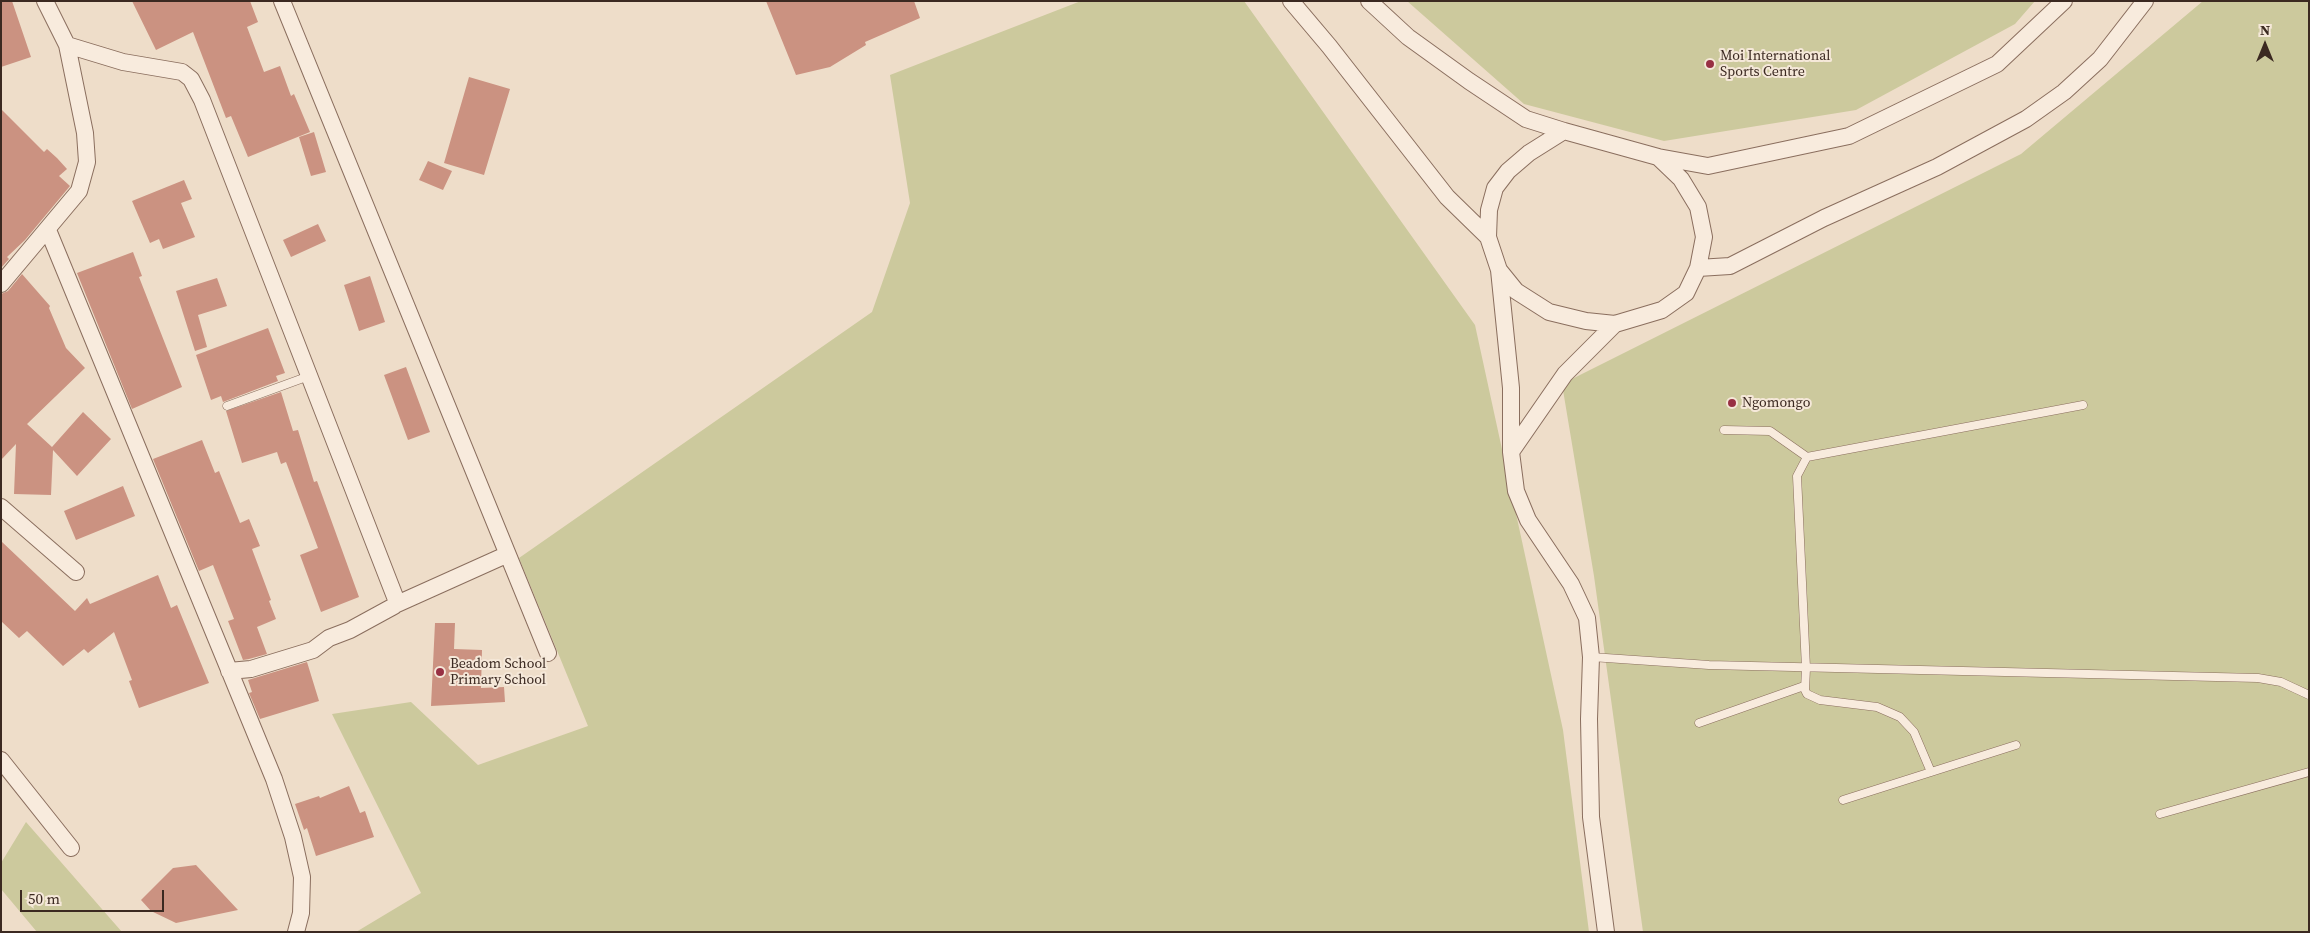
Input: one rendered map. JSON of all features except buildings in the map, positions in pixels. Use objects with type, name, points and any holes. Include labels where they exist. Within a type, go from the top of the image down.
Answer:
[{"type":"street","points":[[1,284],[79,191],[87,162],[85,133],[67,45],[46,1]]},
{"type":"street","points":[[282,1],[506,555],[548,653]]},
{"type":"street","points":[[1291,1],[1329,46],[1447,197],[1488,237]]},
{"type":"street","points":[[1369,1],[1408,37],[1526,119],[1658,157],[1708,166],[1849,136],[1997,64],[2064,1]]},
{"type":"street","points":[[1698,268],[1730,266],[1824,218],[1937,167],[2026,118],[2064,92],[2100,59],[2145,1]]},
{"type":"street","points":[[67,45],[122,62],[182,72],[191,79],[202,100],[397,604]]},
{"type":"street","points":[[1564,131],[1529,153],[1508,171],[1495,188],[1489,210],[1488,237],[1499,270],[1510,388],[1512,452],[1516,491],[1522,506],[1571,584],[1585,612],[1590,656],[1589,719],[1592,818],[1606,932]]},
{"type":"street","points":[[1499,270],[1516,291],[1549,312],[1586,321],[1615,324],[1662,310],[1686,292],[1698,268],[1704,237],[1698,207],[1681,179],[1658,157]]},
{"type":"street","points":[[48,230],[274,780],[293,837],[302,877],[301,913],[296,932]]},
{"type":"street","points":[[1512,452],[1566,374],[1615,324]]},
{"type":"street","points":[[1,507],[76,572]]},
{"type":"street","points":[[229,671],[251,669],[313,650],[329,638],[350,630],[397,604],[506,555]]},
{"type":"street","points":[[1,760],[72,848]]},
{"type":"lane","points":[[227,406],[309,376]]},
{"type":"lane","points":[[1724,430],[1770,431],[1808,457],[2084,405]]},
{"type":"lane","points":[[1808,457],[1798,476],[1806,668],[1804,686],[1808,694],[1820,700],[1877,707],[1900,717],[1914,732],[1931,772]]},
{"type":"lane","points":[[1590,656],[1709,666],[2258,678],[2281,682],[2309,695]]},
{"type":"lane","points":[[1699,723],[1804,686]]},
{"type":"lane","points":[[1843,800],[2016,745]]},
{"type":"lane","points":[[2160,814],[2309,772]]},
{"type":"shaded area","points":[[1081,1],[1244,1],[1475,325],[1563,730],[1589,932],[356,932],[421,893],[332,714],[411,702],[478,765],[588,726],[519,558],[872,312],[910,203],[890,75]]},
{"type":"shaded area","name":"Moi International Sports Centre","points":[[1407,1],[2035,1],[2015,24],[1856,110],[1664,141],[1524,104]]},
{"type":"shaded area","points":[[2203,1],[2309,1],[2309,932],[1643,932],[1594,576],[1562,384],[2021,154]]},
{"type":"shaded area","points":[[26,822],[122,932],[37,932],[1,889],[1,863]]},
{"type":"place","name":"Moi International Sports Centre","points":[[1710,64]]},
{"type":"place","name":"Ngomongo","points":[[1732,403]]},
{"type":"place","name":"Beadom School Primary School","points":[[440,672]]}]
